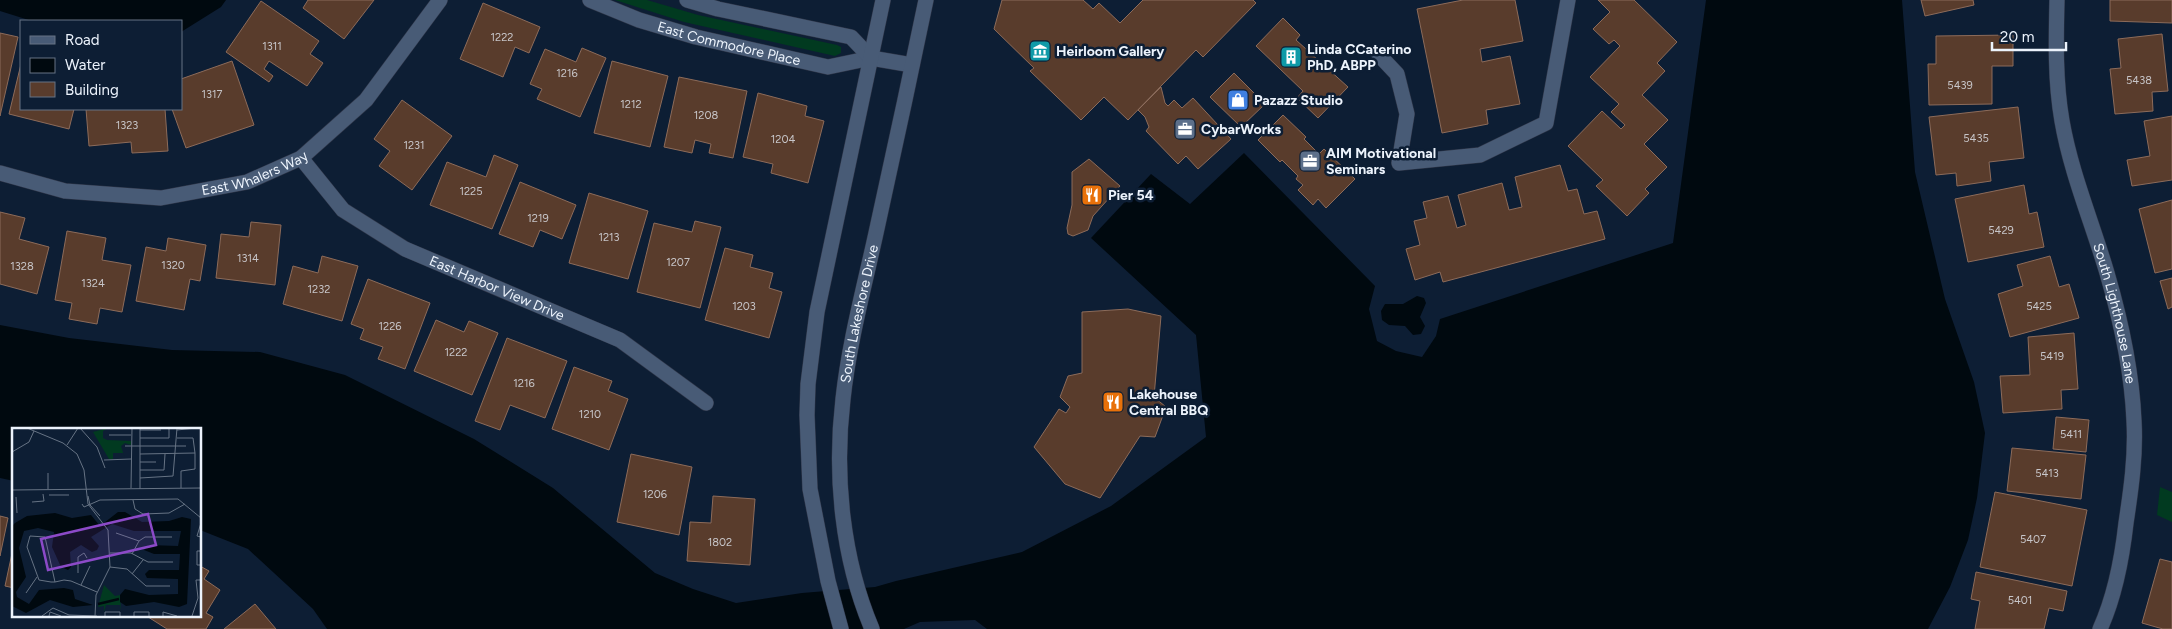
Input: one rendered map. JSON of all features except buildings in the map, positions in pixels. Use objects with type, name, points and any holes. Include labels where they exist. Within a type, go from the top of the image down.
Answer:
[{"type":"street","name":"East Whalers Way","points":[[0,173],[65,191],[161,198],[246,182],[301,158],[366,100],[440,0]]},
{"type":"street","name":"East Commodore Place","points":[[590,0],[639,20],[696,37],[828,67],[871,58],[912,65]]},
{"type":"street","points":[[687,0],[718,9],[851,37],[871,58]]},
{"type":"street","points":[[841,629],[828,580],[810,489],[807,415],[808,384],[816,312],[883,0]]},
{"type":"street","name":"South Lakeshore Drive","points":[[872,629],[851,570],[842,506],[840,444],[843,400],[856,324],[926,0]]},
{"type":"street","points":[[1379,56],[1397,74],[1407,114],[1399,164],[1480,155],[1546,123],[1568,0]]},
{"type":"street","name":"South Lighthouse Lane","points":[[2057,0],[2055,59],[2062,121],[2081,199],[2107,273],[2128,362],[2134,422],[2133,472],[2123,551],[2107,614],[2100,629]]},
{"type":"street","name":"East Harbor View Drive","points":[[301,158],[343,210],[404,248],[620,340],[706,403]]},
{"type":"green space","points":[[615,0],[647,0],[698,15],[837,45],[841,47],[841,53],[835,56],[684,22]]},
{"type":"green space","points":[[2160,487],[2172,492],[2172,522],[2157,515]]},
{"type":"water","points":[[0,0],[226,0],[221,7],[182,31],[182,20],[29,20],[0,11]]},
{"type":"water","points":[[1706,0],[1902,0],[1915,172],[1945,299],[1974,382],[1985,433],[1977,498],[1968,540],[1950,587],[1928,629],[987,629],[975,620],[920,622],[904,629],[327,629],[313,609],[248,549],[201,530],[201,428],[12,428],[12,481],[0,478],[0,325],[69,338],[172,350],[260,352],[345,375],[474,439],[553,488],[655,573],[693,589],[736,603],[802,593],[875,587],[1022,552],[1111,506],[1206,437],[1196,335],[1091,238],[1151,174],[1190,204],[1244,153],[1375,286],[1369,309],[1377,341],[1396,351],[1422,357],[1436,336],[1440,319],[1673,243]]},
{"type":"water","points":[[1417,296],[1424,298],[1426,303],[1420,317],[1425,326],[1421,334],[1413,335],[1405,326],[1389,325],[1382,320],[1381,311],[1385,304],[1403,304]]},
{"type":"place","name":"Heirloom Gallery","points":[[1040,51]]},
{"type":"place","name":"Linda CCaterino PhD, ABPP","points":[[1291,57]]},
{"type":"place","name":"Pazazz Studio","points":[[1238,100]]},
{"type":"place","name":"CybarWorks","points":[[1185,129]]},
{"type":"place","name":"AIM Motivational Seminars","points":[[1310,161]]},
{"type":"place","name":"Pier 54","points":[[1092,195]]},
{"type":"place","name":"Lakehouse Central BBQ","points":[[1113,402]]}]
